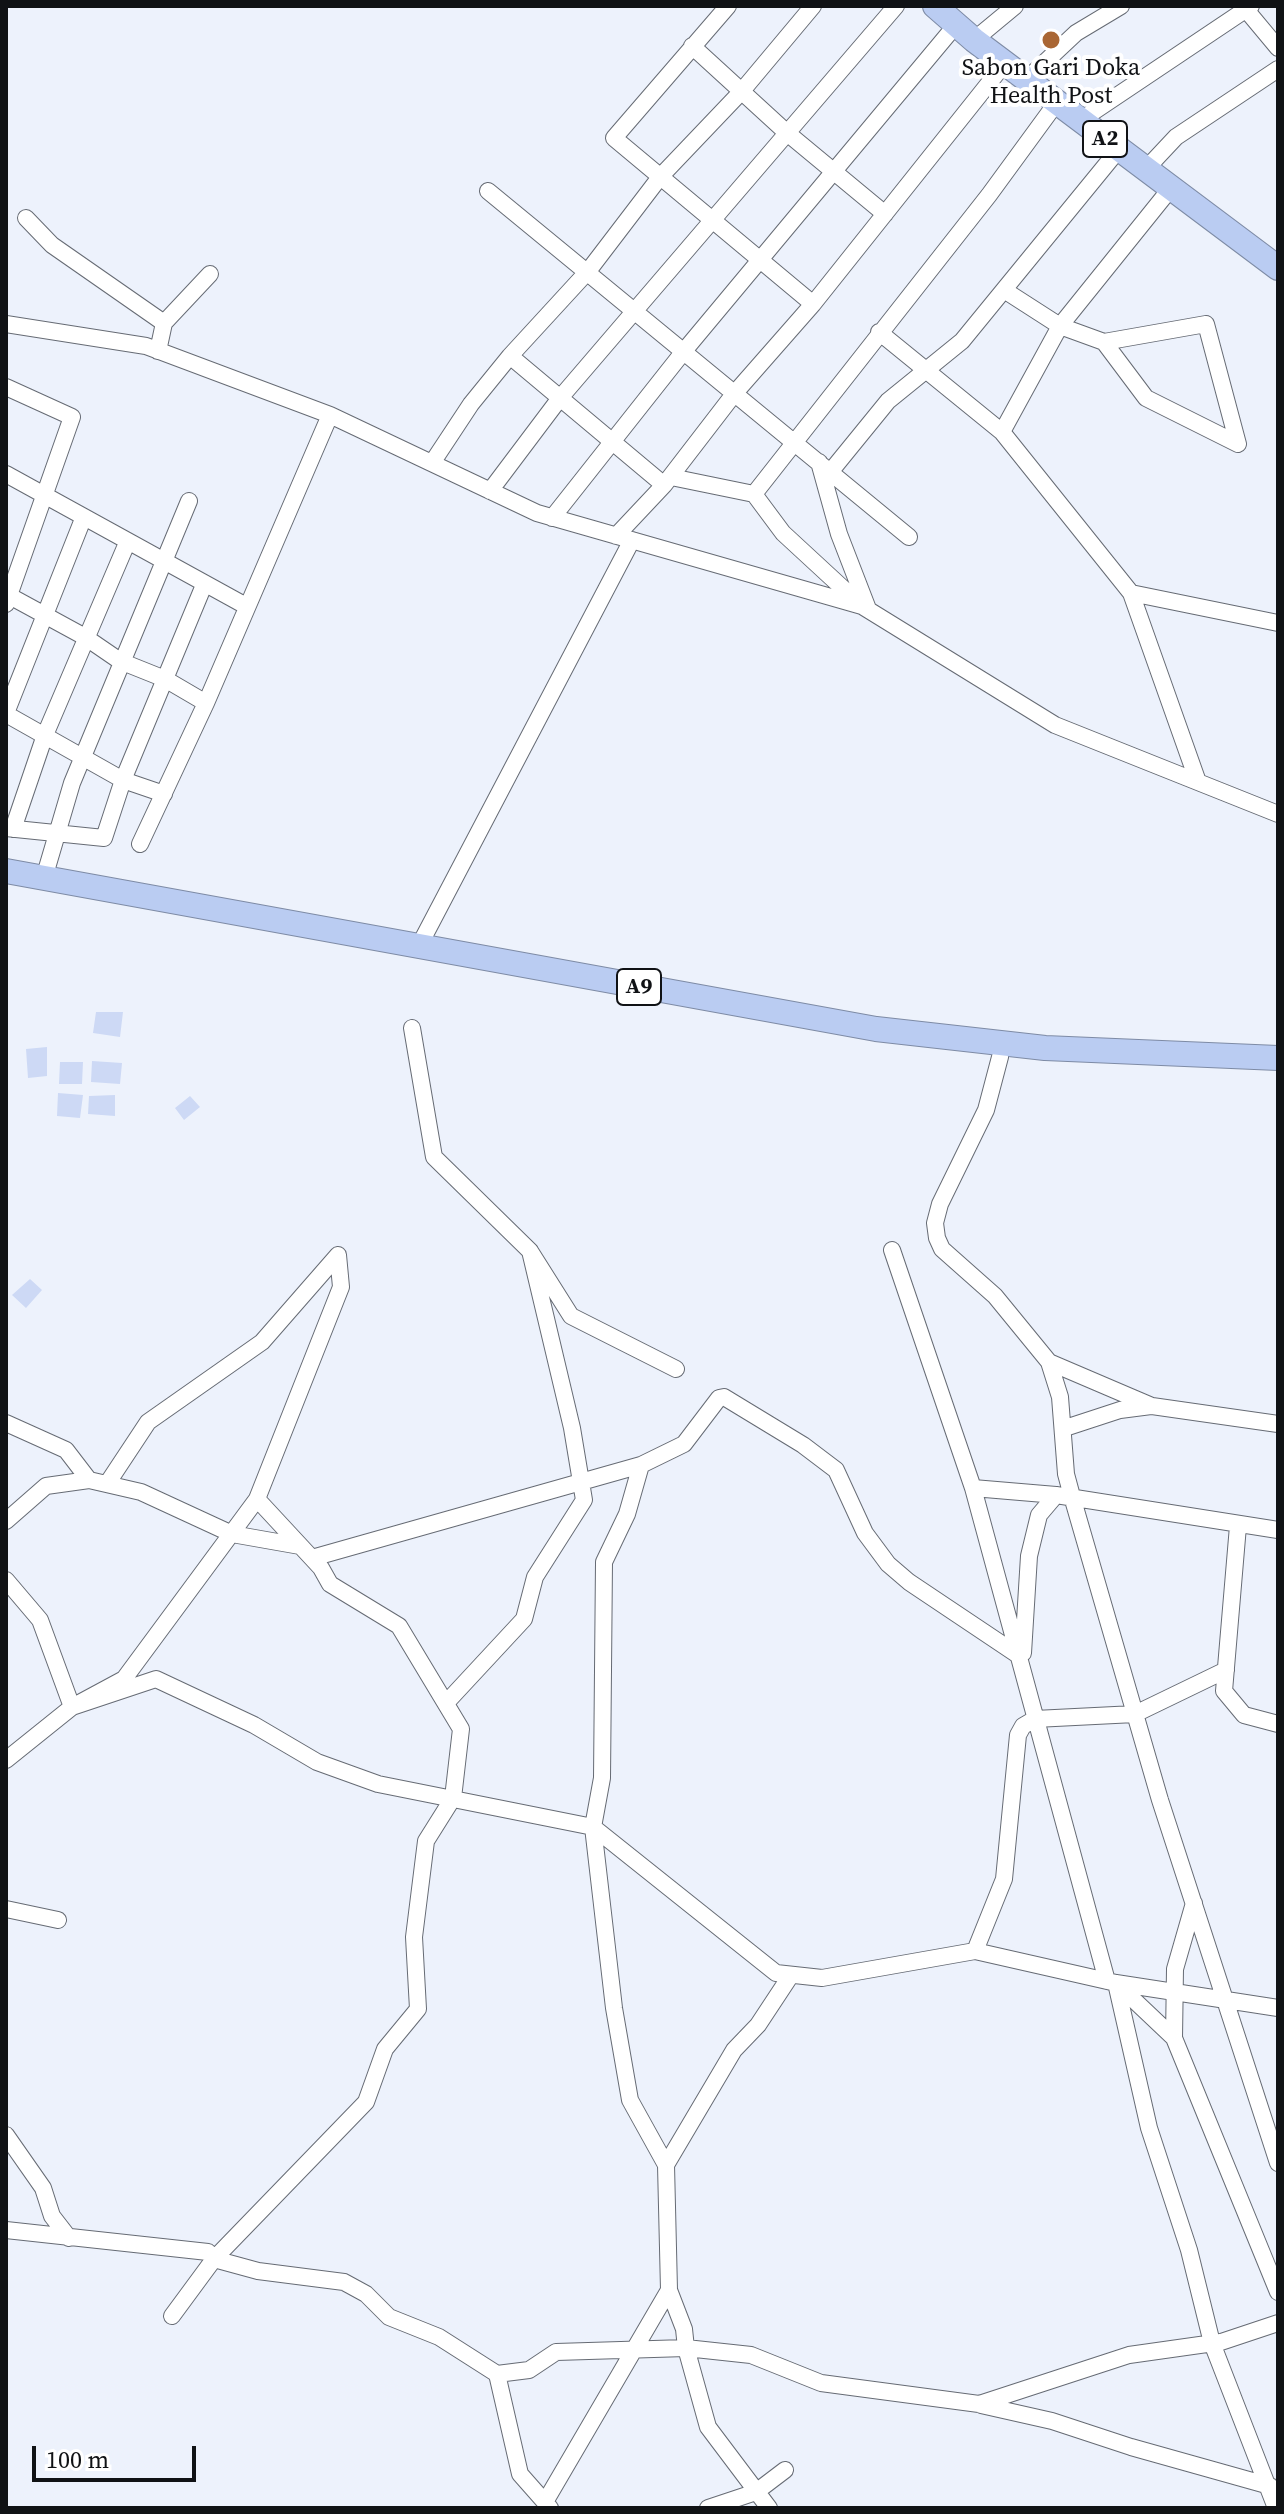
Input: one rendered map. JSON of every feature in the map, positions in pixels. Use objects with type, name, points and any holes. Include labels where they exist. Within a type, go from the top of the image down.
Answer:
[{"type":"highway","name":"A2","points":[[935,6],[965,33],[1278,268]]},
{"type":"highway","name":"A9","points":[[6,871],[876,1029],[1045,1048],[1278,1058]]},
{"type":"highway","name":"A9","points":[[6,885],[858,1040],[1000,1057],[1278,1071]]},
{"type":"street","points":[[728,6],[614,138],[813,304]]},
{"type":"street","points":[[432,463],[471,404],[510,356],[589,270],[660,177],[741,92],[813,6]]},
{"type":"street","points":[[490,491],[560,398],[896,6]]},
{"type":"street","points":[[552,518],[684,351],[834,173],[965,33],[1015,6]]},
{"type":"street","points":[[1027,79],[1076,33],[1121,6]]},
{"type":"street","points":[[1081,120],[1247,7],[1278,48]]},
{"type":"street","points":[[692,46],[786,132],[885,214]]},
{"type":"street","points":[[419,946],[624,538],[734,394],[813,304],[1005,63]]},
{"type":"street","points":[[1146,169],[1176,137],[1278,69]]},
{"type":"street","points":[[754,494],[989,195],[1057,102]]},
{"type":"street","points":[[825,466],[888,401],[962,341],[1119,149]]},
{"type":"street","points":[[1002,432],[1060,326],[1171,188]]},
{"type":"street","points":[[488,191],[589,270],[909,537]]},
{"type":"street","points":[[26,218],[52,245],[164,323]]},
{"type":"street","points":[[158,351],[164,323],[210,274]]},
{"type":"street","points":[[1004,290],[1060,326],[1104,342],[1206,324],[1238,444],[1146,398],[1104,342]]},
{"type":"street","points":[[6,324],[158,351],[330,415],[552,518],[866,608]]},
{"type":"street","points":[[879,332],[1002,432],[1131,593],[1198,782]]},
{"type":"street","points":[[510,356],[611,441],[667,481],[754,494],[783,533],[866,608],[1055,725],[1278,814]]},
{"type":"street","points":[[6,387],[72,417],[7,598],[85,637],[120,661],[165,679],[206,703]]},
{"type":"street","points":[[140,844],[206,703],[330,415]]},
{"type":"street","points":[[825,466],[839,534],[866,608]]},
{"type":"street","points":[[6,474],[162,563],[246,606]]},
{"type":"street","points":[[44,878],[82,756],[189,501]]},
{"type":"street","points":[[83,519],[6,714],[123,780],[164,794]]},
{"type":"street","points":[[127,543],[85,637],[9,828],[104,838],[123,780],[204,585]]},
{"type":"street","points":[[1131,593],[1278,623]]},
{"type":"street","points":[[412,1028],[434,1157],[530,1251],[571,1316],[676,1369]]},
{"type":"street","points":[[1000,1057],[986,1110],[940,1204],[936,1230],[942,1249],[995,1296],[1049,1362],[1065,1428],[1066,1474],[1073,1500],[1135,1714],[1278,2163]]},
{"type":"street","points":[[892,1250],[973,1488],[1035,1719],[1112,1982],[1149,2128],[1189,2250],[1212,2343],[1271,2487],[1276,2508]]},
{"type":"street","points":[[446,1703],[524,1619],[535,1577],[584,1500],[572,1428],[530,1251]]},
{"type":"street","points":[[6,1760],[72,1707],[124,1679],[257,1499],[341,1287],[338,1255],[262,1342],[148,1422],[107,1484]]},
{"type":"street","points":[[1049,1362],[1152,1406],[1278,1424]]},
{"type":"street","points":[[6,1521],[46,1486],[89,1480],[141,1492],[232,1534],[306,1552],[641,1465],[684,1444],[719,1398],[724,1397],[803,1445],[836,1470],[865,1533],[888,1564],[1020,1660]]},
{"type":"street","points":[[1065,1428],[1120,1410],[1152,1406]]},
{"type":"street","points":[[6,1423],[66,1450],[89,1480]]},
{"type":"street","points":[[641,1465],[627,1514],[609,1544],[604,1562],[602,1778],[593,1827],[614,2008],[630,2100],[666,2165],[669,2290],[684,2329],[686,2348],[708,2427],[769,2508]]},
{"type":"street","points":[[973,1488],[1056,1495],[1278,1530]]},
{"type":"street","points":[[1020,1660],[1029,1556],[1039,1515],[1056,1495]]},
{"type":"street","points":[[172,2316],[214,2259],[366,2102],[385,2049],[418,2009],[414,1937],[426,1841],[453,1798],[461,1729],[399,1626],[330,1584],[306,1552],[257,1499]]},
{"type":"street","points":[[1238,1526],[1224,1691],[1233,1706],[1264,1723],[1278,1724]]},
{"type":"street","points":[[6,1580],[40,1620],[72,1707]]},
{"type":"street","points":[[975,1951],[1004,1879],[1018,1735],[1023,1726],[1035,1719],[1135,1714],[1226,1670]]},
{"type":"street","points":[[72,1707],[156,1679],[254,1725],[317,1762],[378,1784],[593,1827],[776,1973],[822,1978],[975,1951],[1112,1982],[1278,2008]]},
{"type":"street","points":[[1194,1903],[1175,1969],[1174,2038],[1278,2292]]},
{"type":"street","points":[[6,1909],[58,1920]]},
{"type":"street","points":[[666,2165],[734,2050],[758,2025],[791,1975]]},
{"type":"street","points":[[1112,1982],[1174,2038]]},
{"type":"street","points":[[6,2135],[43,2188],[52,2216],[69,2238]]},
{"type":"street","points":[[6,2230],[208,2252],[214,2259],[258,2271],[344,2282],[366,2294],[389,2317],[439,2337],[497,2374],[529,2370],[556,2352],[686,2348],[751,2355],[821,2383],[979,2404],[1052,2421],[1271,2487]]},
{"type":"street","points":[[497,2374],[520,2474],[548,2505],[669,2290]]},
{"type":"street","points":[[979,2404],[1129,2355],[1212,2343],[1278,2323]]},
{"type":"street","points":[[708,2508],[756,2492],[785,2470]]},
{"type":"shaded area","points":[[96,1012],[123,1012],[120,1037],[93,1033]]},
{"type":"shaded area","points":[[47,1047],[47,1076],[28,1078],[26,1049]]},
{"type":"shaded area","points":[[92,1061],[122,1063],[120,1084],[91,1082]]},
{"type":"shaded area","points":[[60,1062],[83,1062],[82,1084],[59,1084]]},
{"type":"shaded area","points":[[58,1093],[83,1095],[80,1118],[57,1116]]},
{"type":"shaded area","points":[[115,1095],[115,1116],[88,1114],[89,1096]]},
{"type":"shaded area","points":[[190,1096],[200,1107],[184,1120],[175,1108]]},
{"type":"shaded area","points":[[30,1279],[42,1290],[26,1308],[12,1295]]},
{"type":"place","name":"Sabon Gari Doka Health Post","points":[[1051,40]]}]
